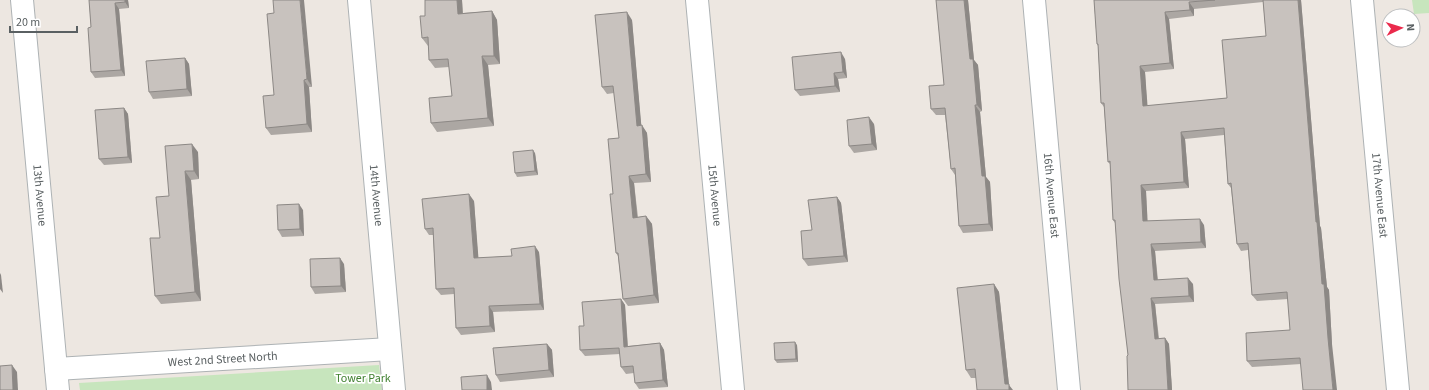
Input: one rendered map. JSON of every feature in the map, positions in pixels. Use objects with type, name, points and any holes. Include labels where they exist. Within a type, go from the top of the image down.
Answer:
[{"type":"street","name":"13th Avenue","points":[[22,0],[57,380]]},
{"type":"street","name":"14th Avenue","points":[[359,0],[394,390]]},
{"type":"street","name":"15th Avenue","points":[[697,0],[732,390]]},
{"type":"street","name":"16th Avenue East","points":[[1034,0],[1069,390]]},
{"type":"street","name":"17th Avenue East","points":[[1362,0],[1398,390]]},
{"type":"street","name":"West 2nd Street North","points":[[57,380],[390,349]]},
{"type":"green space","points":[[1412,0],[1429,0],[1429,13],[1421,14],[1421,8],[1413,8]]},
{"type":"green space","name":"Tower Park","points":[[379,365],[382,390],[80,390],[79,383]]},
{"type":"building","points":[[89,0],[125,0],[125,2],[115,3],[121,70],[91,72],[88,28],[91,27]]},
{"type":"building","points":[[273,0],[300,0],[307,79],[304,80],[307,124],[266,128],[263,96],[274,95],[267,14],[274,13]]},
{"type":"building","points":[[425,0],[457,0],[458,14],[492,11],[494,56],[482,56],[488,118],[431,123],[429,98],[452,96],[448,59],[429,60],[428,37],[422,38],[420,16],[425,16]]},
{"type":"building","points":[[936,0],[964,0],[970,59],[973,59],[977,105],[975,105],[982,176],[985,176],[989,224],[959,226],[955,168],[951,169],[945,108],[931,109],[929,86],[944,85]]},
{"type":"building","points":[[1094,0],[1215,0],[1189,2],[1190,10],[1165,12],[1170,63],[1140,66],[1143,106],[1227,98],[1222,40],[1266,36],[1263,0],[1298,0],[1316,222],[1322,284],[1324,284],[1333,390],[1303,390],[1300,358],[1247,361],[1246,333],[1290,330],[1287,292],[1252,295],[1248,243],[1237,244],[1231,183],[1228,184],[1224,128],[1181,132],[1184,182],[1141,185],[1143,221],[1200,219],[1201,242],[1151,244],[1154,280],[1188,278],[1189,296],[1151,298],[1155,339],[1165,338],[1168,390],[1128,390],[1128,355],[1119,279],[1115,220],[1113,220],[1110,161],[1108,162],[1104,103],[1101,103]]},
{"type":"building","points":[[627,12],[637,126],[642,125],[646,174],[629,176],[633,218],[646,216],[654,295],[623,299],[618,253],[616,253],[610,194],[613,194],[608,139],[619,138],[613,86],[602,87],[595,15]]},
{"type":"building","points":[[841,52],[843,72],[834,73],[835,86],[795,90],[792,57]]},
{"type":"building","points":[[185,58],[187,89],[149,92],[146,61]]},
{"type":"building","points":[[124,108],[128,157],[99,159],[95,110]]},
{"type":"building","points":[[869,117],[872,144],[849,146],[847,120]]},
{"type":"building","points":[[192,144],[194,171],[185,171],[195,292],[155,296],[150,238],[160,238],[156,197],[169,196],[165,146]]},
{"type":"building","points":[[533,150],[535,171],[515,173],[513,152]]},
{"type":"building","points":[[469,194],[474,258],[512,256],[511,249],[535,246],[540,304],[489,306],[490,326],[456,328],[454,288],[436,289],[433,228],[425,229],[422,199]]},
{"type":"building","points":[[837,197],[844,256],[803,259],[801,231],[812,230],[808,200]]},
{"type":"building","points":[[299,204],[300,229],[278,230],[277,205]]},
{"type":"building","points":[[340,258],[341,286],[311,287],[310,259]]},
{"type":"building","points":[[994,284],[1005,384],[1009,384],[1009,390],[977,390],[975,369],[966,370],[957,288]]},
{"type":"building","points":[[621,299],[624,347],[660,343],[663,380],[635,383],[633,366],[621,367],[619,348],[580,350],[579,326],[584,326],[582,302]]},
{"type":"building","points":[[795,342],[796,359],[775,360],[774,343]]},
{"type":"building","points":[[547,344],[549,370],[496,375],[493,348]]},
{"type":"building","points":[[12,365],[13,390],[0,390],[0,366]]},
{"type":"building","points":[[487,375],[487,390],[462,390],[461,377]]}]
